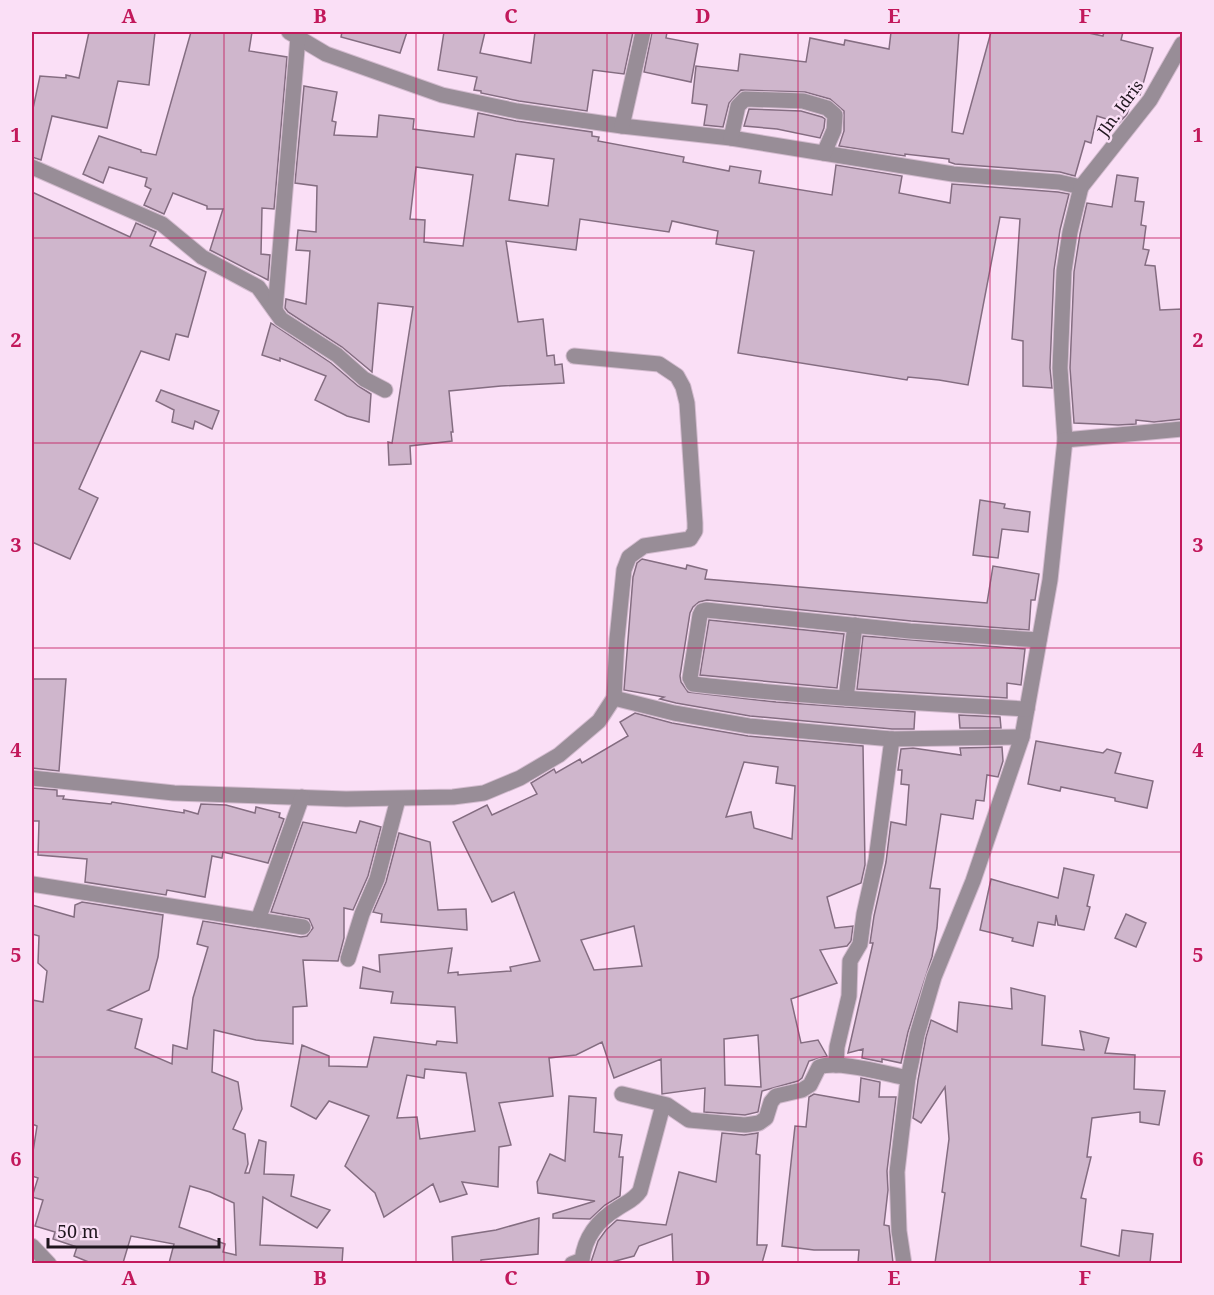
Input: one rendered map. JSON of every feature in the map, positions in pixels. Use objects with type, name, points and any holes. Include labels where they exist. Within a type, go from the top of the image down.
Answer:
[{"type":"street","points":[[622,126],[643,32]]},
{"type":"street","points":[[275,310],[293,34],[326,54],[442,95],[517,111],[731,138],[953,174],[1059,182],[1081,187],[1070,232],[1064,271],[1060,368],[1065,440],[1050,580],[1022,737],[973,881],[934,977],[917,1035],[908,1078],[897,1172],[899,1231],[904,1263]]},
{"type":"street","name":"Jln. Idris","points":[[1081,187],[1150,100],[1182,44]]},
{"type":"street","points":[[731,138],[738,106],[745,99],[804,102],[827,108],[834,116],[834,130],[824,153]]},
{"type":"street","points":[[32,167],[162,224],[202,257],[258,287],[281,319],[337,354],[364,379],[385,390]]},
{"type":"street","points":[[32,778],[174,793],[302,798],[453,797],[484,793],[520,778],[559,755],[599,721],[614,698],[624,570],[629,557],[644,546],[654,543],[686,541],[695,531],[687,403],[683,387],[677,376],[659,364],[574,356]]},
{"type":"street","points":[[1065,440],[1182,429]]},
{"type":"street","points":[[1027,709],[846,698],[693,684],[690,678],[700,615],[702,611],[710,610],[855,626],[1039,640]]},
{"type":"street","points":[[846,698],[855,626]]},
{"type":"street","points":[[614,698],[674,713],[749,726],[892,739],[1022,737]]},
{"type":"street","points":[[836,1065],[837,1047],[849,996],[850,961],[860,944],[876,860],[892,739]]},
{"type":"street","points":[[258,920],[302,798]]},
{"type":"street","points":[[348,959],[362,914],[377,879],[398,799]]},
{"type":"street","points":[[32,884],[303,927]]},
{"type":"street","points":[[622,1094],[663,1105],[689,1120],[745,1125],[759,1123],[766,1118],[771,1102],[776,1096],[802,1090],[810,1085],[819,1067],[836,1065],[908,1078]]},
{"type":"street","points":[[572,1263],[582,1260],[584,1248],[596,1225],[605,1216],[634,1199],[640,1191],[663,1105]]},
{"type":"street","points":[[32,1246],[49,1263]]},
{"type":"building","points":[[89,32],[155,32],[149,85],[118,81],[107,128],[52,116],[41,160],[32,157],[32,113],[40,76],[66,78],[66,75],[79,78]]},
{"type":"building","points":[[191,32],[252,32],[249,51],[287,57],[274,209],[262,208],[261,254],[270,255],[268,280],[210,250],[223,209],[207,209],[207,206],[173,193],[164,214],[144,205],[151,189],[145,186],[147,178],[109,167],[103,183],[83,174],[99,136],[141,150],[141,152],[156,155]]},
{"type":"building","points":[[342,32],[407,32],[400,53],[341,37]]},
{"type":"building","points":[[444,32],[485,32],[480,53],[531,63],[535,32],[633,32],[624,74],[593,70],[587,111],[519,101],[474,90],[477,77],[438,70]]},
{"type":"building","points":[[652,32],[667,32],[666,38],[698,44],[691,82],[644,72]]},
{"type":"building","points":[[891,32],[959,32],[952,132],[963,134],[991,32],[1084,32],[1103,36],[1104,32],[1123,32],[1121,40],[1153,48],[1140,95],[1134,94],[1127,114],[1119,123],[1097,116],[1091,143],[1085,141],[1075,176],[1060,172],[955,164],[949,162],[949,159],[905,154],[905,156],[839,146],[844,131],[844,111],[830,99],[805,92],[741,90],[729,103],[723,127],[704,125],[707,105],[692,103],[696,66],[738,71],[740,54],[806,62],[810,38],[844,45],[845,40],[889,49]]},
{"type":"building","points":[[304,86],[337,92],[332,121],[336,122],[334,135],[377,137],[379,115],[414,119],[413,129],[474,137],[478,113],[592,132],[592,136],[599,137],[598,141],[684,157],[683,162],[729,171],[730,166],[761,171],[759,183],[832,195],[836,165],[902,176],[899,193],[950,203],[952,184],[1069,194],[1060,230],[1054,270],[1050,368],[1052,388],[1023,386],[1023,341],[1012,339],[1020,219],[1000,217],[968,385],[908,377],[907,380],[738,353],[754,251],[716,244],[718,231],[672,221],[669,232],[580,219],[576,250],[506,241],[518,322],[543,319],[547,356],[554,355],[555,365],[562,364],[564,383],[449,391],[452,441],[410,446],[411,464],[389,465],[388,442],[392,443],[413,307],[378,303],[372,372],[342,347],[288,312],[285,308],[286,299],[306,304],[310,251],[296,250],[298,230],[316,232],[317,186],[295,183]],"holes":[[[516,154],[554,159],[548,206],[509,200]],[[416,167],[473,175],[463,246],[424,242],[425,220],[410,219]]]},
{"type":"building","points":[[749,109],[801,111],[825,119],[824,128],[820,138],[777,129],[744,126]]},
{"type":"building","points":[[1117,175],[1138,178],[1135,201],[1144,202],[1141,225],[1146,226],[1143,249],[1149,250],[1145,265],[1155,266],[1160,310],[1182,309],[1182,419],[1154,422],[1136,420],[1136,424],[1118,425],[1074,423],[1070,368],[1074,272],[1080,234],[1087,203],[1112,207]]},
{"type":"building","points":[[32,192],[130,237],[136,223],[156,232],[150,246],[206,272],[188,337],[176,334],[169,360],[141,351],[79,489],[98,498],[70,559],[32,542]]},
{"type":"building","points":[[271,323],[331,363],[371,394],[369,422],[347,416],[315,400],[326,376],[280,358],[280,361],[262,355]]},
{"type":"building","points":[[161,390],[219,411],[212,429],[195,421],[193,429],[172,422],[174,410],[156,401]]},
{"type":"building","points":[[980,500],[1005,504],[1004,508],[1030,512],[1028,532],[1002,529],[998,558],[973,555]]},
{"type":"building","points":[[642,559],[686,569],[687,565],[707,570],[705,579],[987,603],[993,566],[1039,574],[1035,600],[1031,600],[1029,630],[911,621],[707,600],[693,607],[690,613],[680,676],[688,692],[776,702],[915,712],[914,729],[892,729],[750,716],[676,703],[660,699],[664,697],[624,690],[633,577],[637,563]]},
{"type":"building","points":[[709,620],[844,634],[837,688],[700,675]]},
{"type":"building","points":[[863,636],[1025,649],[1021,685],[1007,683],[1007,698],[857,689]]},
{"type":"building","points":[[32,679],[66,679],[59,771],[32,768]]},
{"type":"building","points":[[635,713],[672,723],[748,736],[863,746],[865,865],[861,883],[827,897],[835,928],[853,926],[851,941],[847,946],[820,950],[837,983],[791,999],[801,1043],[818,1040],[827,1056],[809,1061],[802,1078],[798,1081],[762,1091],[758,1112],[745,1115],[704,1112],[705,1088],[662,1094],[661,1059],[614,1078],[602,1042],[576,1055],[549,1058],[553,1096],[499,1103],[511,1145],[499,1147],[498,1187],[462,1182],[467,1194],[440,1202],[433,1184],[384,1217],[375,1193],[345,1166],[369,1116],[329,1101],[316,1119],[291,1106],[302,1045],[329,1056],[329,1066],[367,1067],[374,1037],[436,1045],[437,1041],[457,1043],[455,1007],[391,1003],[393,992],[360,988],[363,967],[380,972],[379,955],[452,948],[448,973],[458,972],[458,975],[511,971],[510,967],[540,961],[514,892],[492,902],[453,822],[487,805],[492,815],[537,794],[531,783],[554,769],[556,773],[580,759],[582,763],[628,736],[620,722]],"holes":[[[744,762],[778,767],[776,783],[795,786],[792,839],[754,828],[751,812],[726,817]],[[634,926],[642,966],[594,970],[581,940]],[[758,1035],[761,1087],[725,1085],[724,1039]],[[425,1069],[466,1073],[475,1131],[420,1139],[417,1117],[397,1118],[407,1075],[424,1078]]]},
{"type":"building","points":[[959,715],[1000,717],[1001,728],[960,728]]},
{"type":"building","points":[[1036,741],[1103,753],[1107,749],[1121,753],[1115,773],[1153,781],[1147,808],[1115,801],[1115,798],[1061,787],[1060,791],[1028,784]]},
{"type":"building","points":[[1002,747],[1003,761],[998,777],[987,775],[984,801],[976,800],[973,819],[941,814],[930,888],[940,889],[937,928],[932,957],[908,1032],[901,1063],[862,1058],[863,1049],[848,1053],[873,943],[870,943],[886,862],[891,822],[906,825],[909,785],[901,784],[902,770],[898,770],[901,749],[913,748],[961,755],[960,748]]},
{"type":"building","points":[[32,788],[57,790],[57,796],[64,796],[63,799],[111,804],[112,802],[184,813],[184,810],[198,814],[201,804],[226,805],[255,813],[256,807],[280,813],[279,817],[284,819],[268,863],[223,852],[222,858],[212,856],[205,897],[167,890],[166,895],[85,882],[87,859],[38,855],[39,821],[32,821]]},
{"type":"building","points":[[360,821],[381,827],[368,876],[353,910],[344,908],[344,938],[338,961],[303,960],[307,1006],[293,1007],[293,1044],[256,1040],[214,1030],[212,1072],[238,1082],[242,1109],[233,1129],[245,1134],[248,1164],[245,1173],[249,1173],[259,1140],[266,1142],[264,1174],[294,1175],[291,1196],[330,1210],[317,1228],[263,1197],[260,1245],[343,1248],[342,1263],[169,1263],[174,1244],[131,1236],[123,1263],[91,1263],[74,1256],[77,1247],[53,1239],[55,1232],[35,1226],[43,1200],[32,1197],[38,1178],[32,1176],[37,1126],[32,1124],[32,1000],[43,1002],[47,971],[38,963],[39,936],[32,934],[32,905],[74,917],[75,905],[82,902],[163,915],[158,957],[149,990],[108,1010],[142,1019],[135,1048],[172,1064],[173,1045],[187,1049],[193,998],[208,947],[197,944],[203,921],[301,937],[307,936],[313,928],[309,919],[271,912],[303,822],[356,833]],"holes":[[[190,1186],[234,1203],[236,1255],[223,1252],[225,1244],[179,1227]]]},
{"type":"building","points":[[399,833],[430,842],[438,910],[466,909],[467,930],[381,922],[382,914],[373,912],[386,882]]},
{"type":"building","points":[[1064,868],[1094,875],[1084,930],[1058,925],[1056,915],[1055,925],[1038,922],[1033,946],[1012,941],[1013,938],[980,930],[991,879],[1058,898]]},
{"type":"building","points":[[1126,914],[1146,923],[1136,947],[1115,938]]},
{"type":"building","points":[[1011,988],[1045,996],[1042,1045],[1084,1050],[1080,1031],[1109,1038],[1105,1053],[1135,1055],[1134,1089],[1165,1091],[1159,1125],[1140,1122],[1140,1112],[1092,1118],[1087,1157],[1091,1157],[1081,1198],[1086,1199],[1081,1246],[1119,1256],[1122,1230],[1153,1234],[1150,1263],[935,1263],[945,1193],[942,1192],[949,1139],[945,1087],[921,1123],[913,1118],[926,1037],[931,1020],[957,1032],[959,1002],[1012,1009]]},
{"type":"building","points":[[861,1078],[880,1082],[879,1097],[896,1097],[887,1171],[888,1190],[884,1225],[889,1226],[893,1263],[858,1263],[859,1250],[814,1250],[782,1246],[795,1126],[806,1127],[809,1097],[814,1094],[859,1102]]},
{"type":"building","points":[[569,1096],[596,1098],[594,1132],[622,1135],[619,1157],[623,1157],[620,1196],[605,1205],[590,1219],[553,1218],[553,1214],[595,1201],[538,1193],[537,1182],[550,1154],[565,1161]]},
{"type":"building","points":[[722,1133],[744,1135],[758,1133],[756,1154],[760,1155],[757,1245],[767,1245],[762,1263],[673,1263],[672,1234],[639,1246],[634,1256],[608,1263],[591,1262],[598,1241],[617,1220],[666,1225],[679,1172],[716,1182]]},
{"type":"building","points":[[539,1218],[538,1254],[481,1260],[481,1263],[453,1263],[452,1237],[496,1230]]}]
